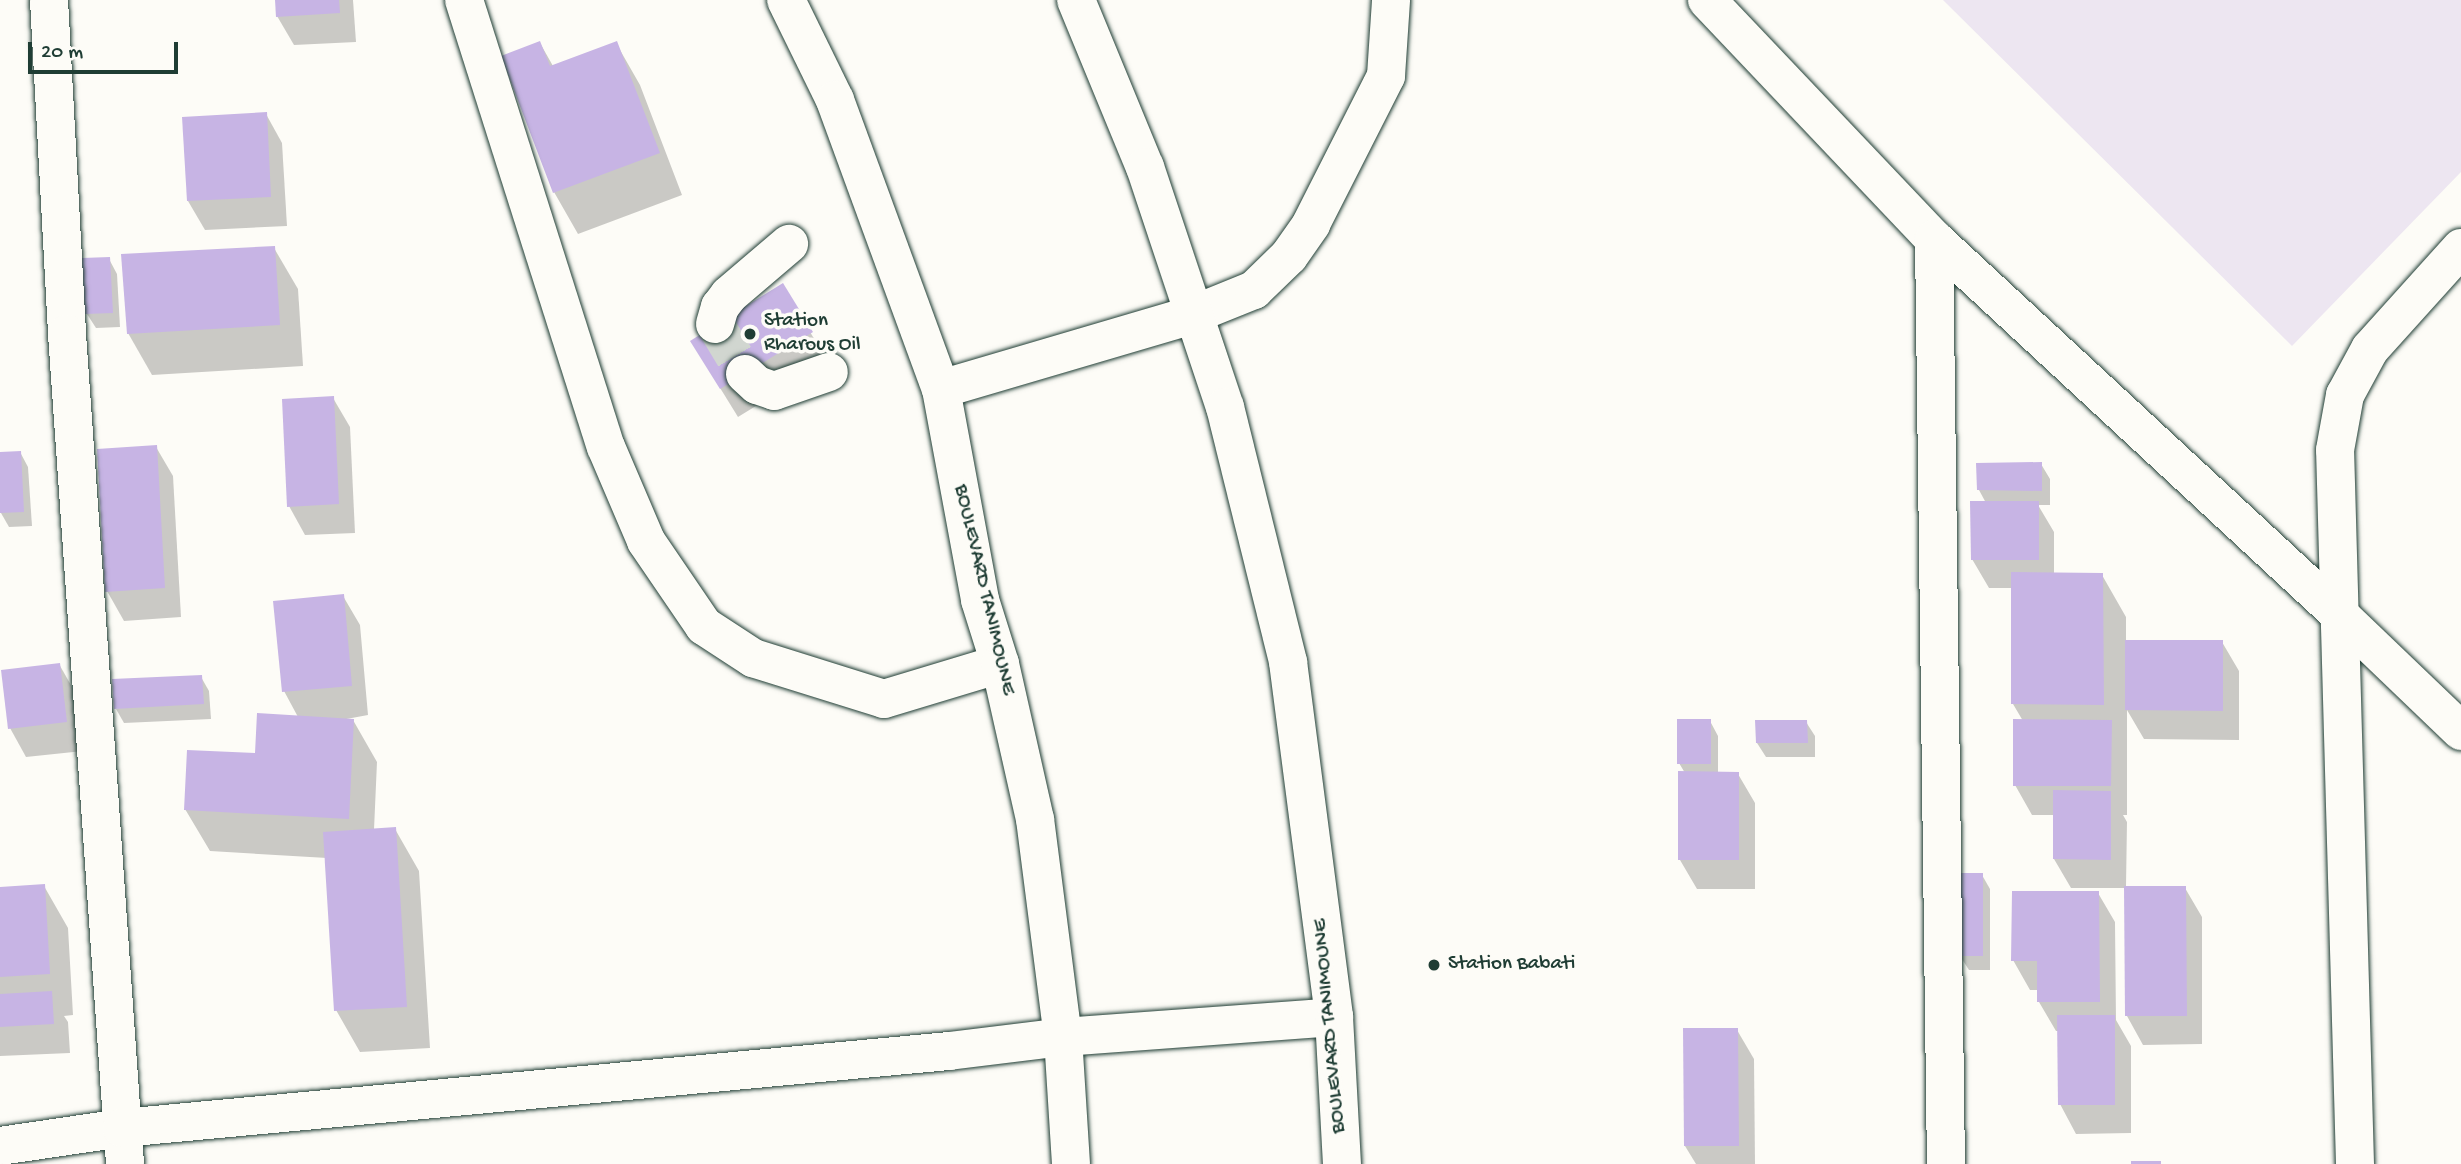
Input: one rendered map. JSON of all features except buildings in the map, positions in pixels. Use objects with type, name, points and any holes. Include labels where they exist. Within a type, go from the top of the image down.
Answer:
[{"type":"street","points":[[49,0],[68,348],[123,1146]]},
{"type":"street","points":[[464,0],[606,447],[646,541],[704,626],[753,658],[884,699],[1000,664]]},
{"type":"street","name":"BOULEVARD TANIMOUNE","points":[[786,0],[835,100],[941,389],[981,600],[1000,664],[1035,819],[1063,1037],[1071,1164]]},
{"type":"street","name":"BOULEVARD TANIMOUNE","points":[[1076,0],[1145,167],[1225,407],[1287,662],[1335,1017],[1342,1164]]},
{"type":"street","points":[[941,389],[1192,314],[1254,290],[1289,256],[1311,224],[1386,76],[1391,0]]},
{"type":"street","points":[[1707,0],[1934,239],[2339,614],[2461,731]]},
{"type":"street","points":[[1934,239],[1946,1164]]},
{"type":"street","points":[[715,324],[720,307],[729,295],[789,244]]},
{"type":"street","points":[[2355,1164],[2335,450],[2345,395],[2370,349],[2461,248]]},
{"type":"street","points":[[745,374],[757,386],[774,391],[829,372]]},
{"type":"street","points":[[0,1146],[123,1146],[1063,1037],[1335,1017]]},
{"type":"shaded area","points":[[1943,0],[2461,0],[2461,172],[2292,346]]},
{"type":"tunnel","points":[[715,324],[745,374]]},
{"type":"place","name":"Station Rharous Oil","points":[[750,334]]},
{"type":"place","name":"Station Babati","points":[[1434,965]]}]
